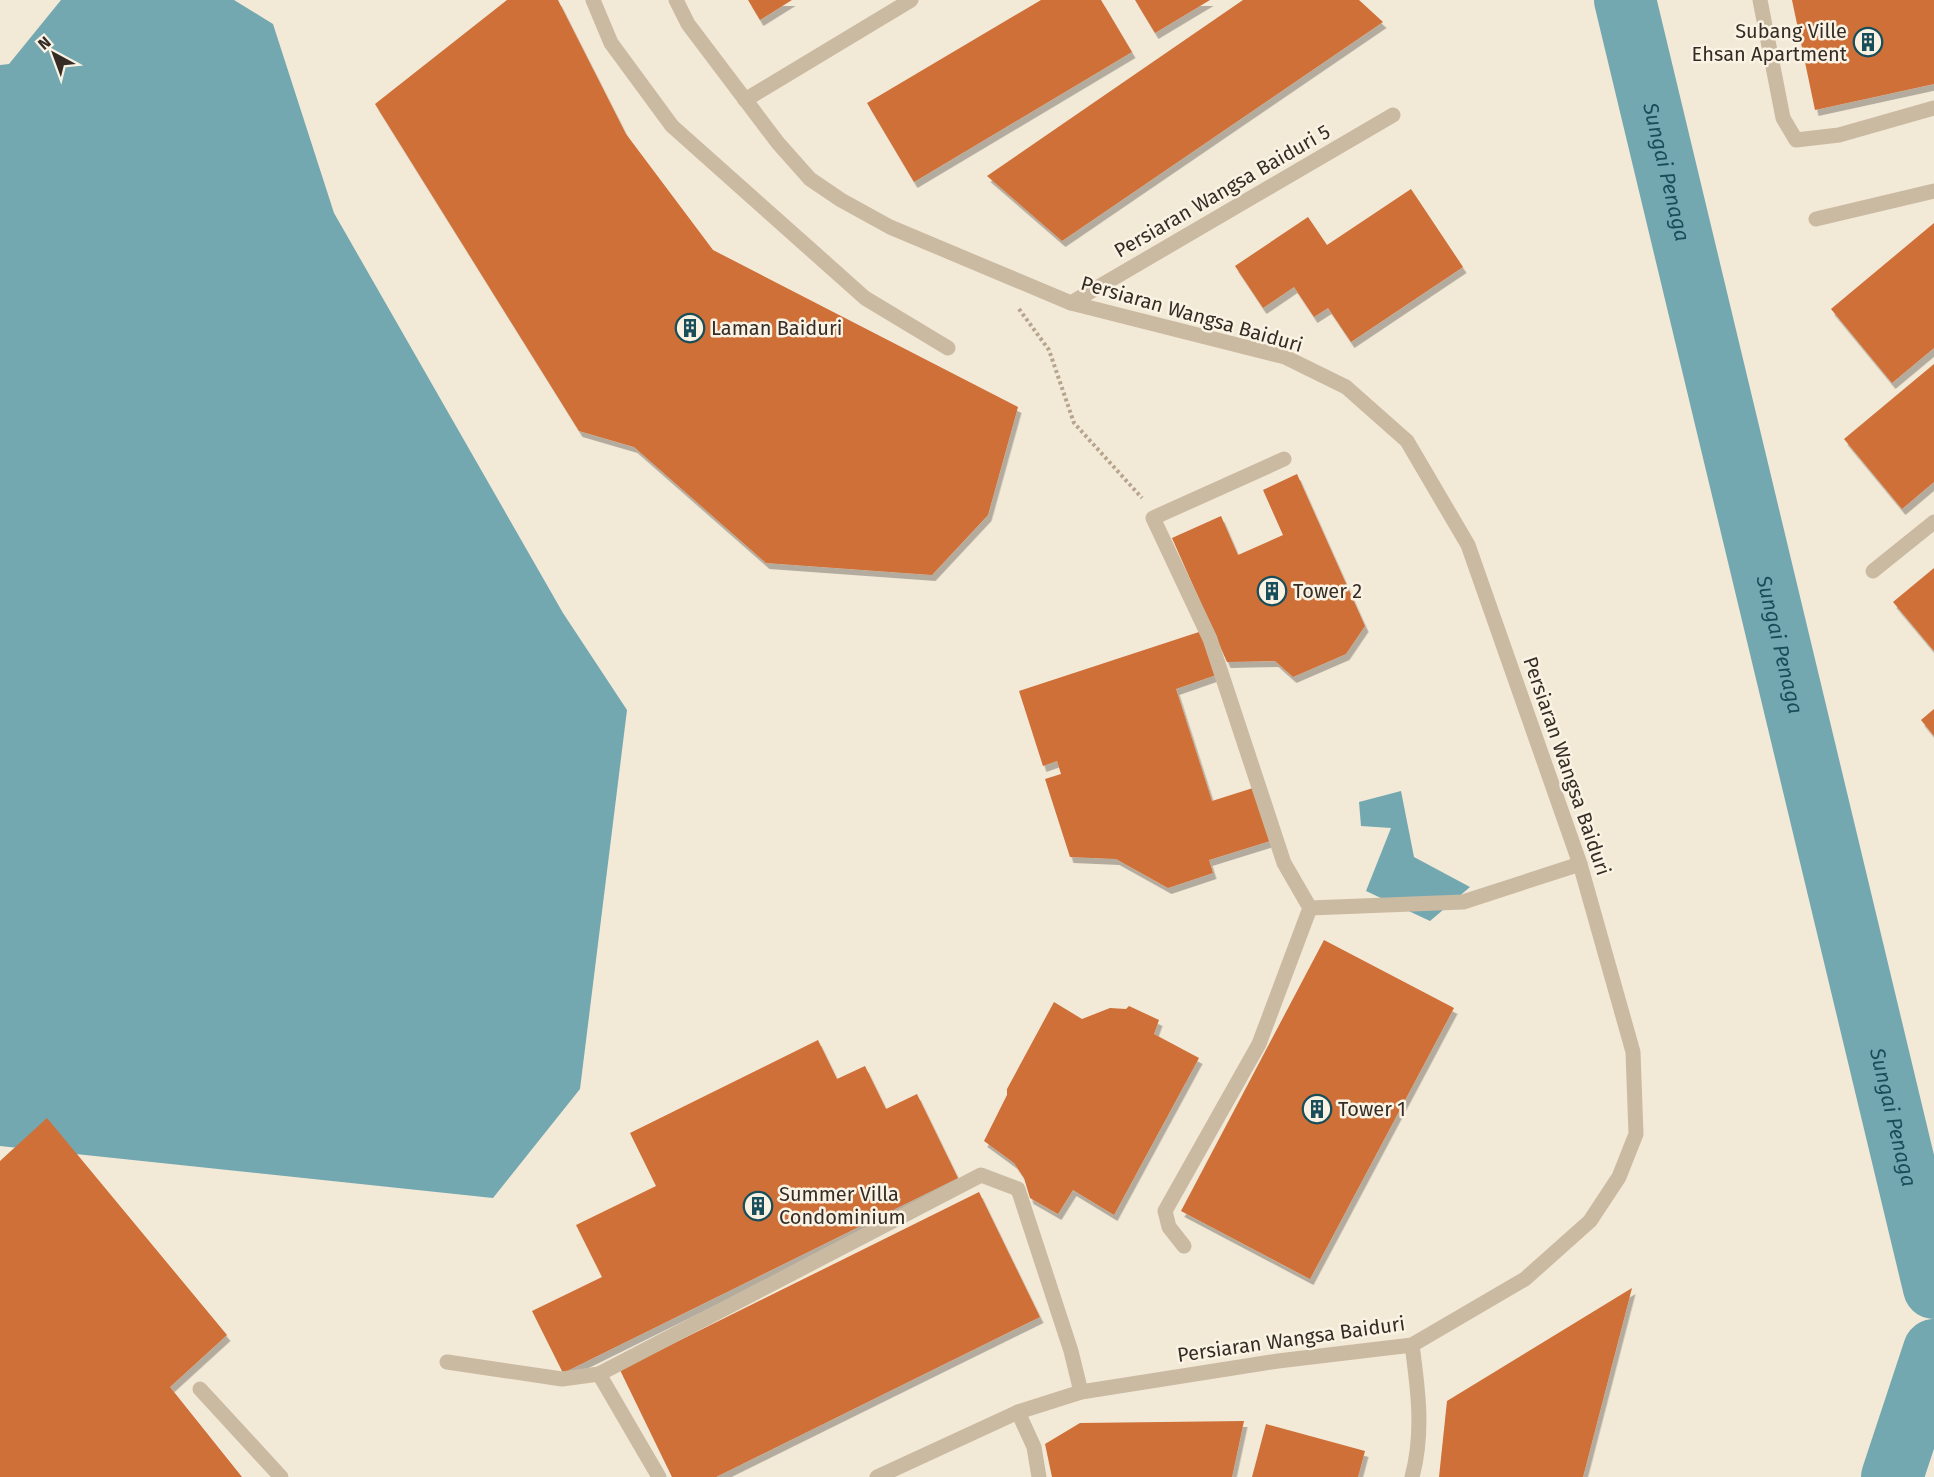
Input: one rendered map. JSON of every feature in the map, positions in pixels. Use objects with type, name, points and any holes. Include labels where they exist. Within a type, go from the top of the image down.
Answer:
[{"type":"street","points":[[593,0],[611,43],[672,126],[865,298],[948,348]]},
{"type":"street","name":"Persiaran Wangsa Baiduri","points":[[675,0],[688,24],[745,100],[810,179],[841,200],[890,227],[1071,303],[1285,357],[1347,387],[1407,441],[1468,545],[1580,864],[1633,1052],[1636,1134],[1619,1177],[1590,1221],[1525,1279],[1412,1345],[1278,1361],[1081,1392],[1017,1412],[878,1477]]},
{"type":"street","points":[[745,100],[911,0]]},
{"type":"street","points":[[1760,0],[1783,118],[1796,140],[1839,135],[1934,108]]},
{"type":"street","name":"Persiaran Wangsa Baiduri 5","points":[[1071,303],[1393,115]]},
{"type":"street","points":[[1816,219],[1934,191]]},
{"type":"street","points":[[1284,459],[1153,518],[1210,639],[1284,863],[1310,909]]},
{"type":"street","points":[[1874,571],[1934,522]]},
{"type":"street","points":[[1310,909],[1463,902],[1580,864]]},
{"type":"street","points":[[1184,1246],[1169,1227],[1165,1211],[1259,1044],[1310,909]]},
{"type":"street","points":[[447,1362],[562,1379],[599,1374],[981,1175],[1018,1189],[1071,1351],[1081,1392]]},
{"type":"street","points":[[1412,1345],[1419,1394],[1420,1450],[1412,1477]]},
{"type":"street","points":[[599,1374],[659,1477]]},
{"type":"street","points":[[200,1389],[280,1477]]},
{"type":"street","points":[[1017,1412],[1034,1447],[1039,1477]]},
{"type":"path","points":[[1017,306],[1049,350],[1074,423],[1147,505],[1153,518]]},
{"type":"water","points":[[61,0],[234,0],[273,24],[334,213],[563,613],[627,710],[580,1089],[493,1198],[0,1146],[0,65],[9,64]]},
{"type":"water","points":[[1401,791],[1414,857],[1470,887],[1430,921],[1366,891],[1391,828],[1361,826],[1359,802]]},
{"type":"building","name":"Laman Baiduri","points":[[507,0],[558,0],[626,134],[713,250],[1018,407],[988,515],[932,575],[766,563],[634,447],[579,431],[375,104]]},
{"type":"building","points":[[748,0],[792,0],[760,20]]},
{"type":"building","points":[[1041,0],[1101,0],[1132,52],[914,182],[867,103]]},
{"type":"building","points":[[1135,0],[1210,0],[1155,33]]},
{"type":"building","points":[[1243,0],[1359,0],[1383,22],[1062,241],[987,176]]},
{"type":"building","name":"Subang Ville Ehsan Apartment","points":[[1792,0],[1934,0],[1934,84],[1815,110]]},
{"type":"building","points":[[1411,189],[1463,267],[1351,342],[1328,308],[1314,317],[1294,287],[1263,308],[1235,266],[1308,217],[1327,245]]},
{"type":"building","points":[[1934,223],[1934,348],[1892,383],[1831,309]]},
{"type":"building","points":[[1934,364],[1934,482],[1902,509],[1844,439]]},
{"type":"building","name":"Tower 2","points":[[1297,474],[1365,626],[1346,654],[1293,677],[1275,661],[1227,662],[1172,538],[1221,516],[1238,555],[1283,535],[1263,490]]},
{"type":"building","points":[[1934,568],[1934,651],[1893,602]]},
{"type":"building","points":[[1202,631],[1216,675],[1176,689],[1212,801],[1253,788],[1270,841],[1209,860],[1213,873],[1168,888],[1116,859],[1070,857],[1045,779],[1061,774],[1057,761],[1043,766],[1019,691]]},
{"type":"building","points":[[1934,709],[1934,736],[1921,720]]},
{"type":"building","name":"Tower 1","points":[[1324,940],[1454,1008],[1310,1279],[1181,1211]]},
{"type":"building","points":[[1054,1002],[1082,1019],[1110,1008],[1126,1009],[1129,1006],[1159,1020],[1154,1034],[1199,1058],[1114,1215],[1073,1190],[1058,1214],[1030,1198],[1024,1178],[1014,1163],[984,1141],[1007,1095],[1007,1089]]},
{"type":"building","name":"Summer Villa Condominium","points":[[818,1040],[837,1079],[865,1066],[886,1109],[917,1094],[958,1178],[563,1373],[532,1311],[602,1277],[576,1225],[656,1186],[630,1133]]},
{"type":"building","points":[[47,1118],[227,1335],[170,1387],[242,1477],[0,1477],[0,1161]]},
{"type":"building","points":[[979,1192],[1040,1317],[716,1477],[672,1477],[620,1370]]},
{"type":"building","points":[[1632,1288],[1583,1477],[1439,1477],[1447,1401]]},
{"type":"building","points":[[1244,1421],[1232,1477],[1052,1477],[1045,1444],[1080,1423]]},
{"type":"building","points":[[1266,1424],[1365,1451],[1358,1477],[1252,1477]]},
{"type":"waterway","name":"Sungai Penaga","points":[[1625,0],[1934,1288]]},
{"type":"waterway","name":"Sungai Penaga","points":[[1892,1477],[1934,1350]]},
{"type":"place","name":"Subang Ville Ehsan Apartment","points":[[1868,42]]},
{"type":"place","name":"Laman Baiduri","points":[[690,328]]},
{"type":"place","name":"Tower 2","points":[[1272,591]]},
{"type":"place","name":"Tower 1","points":[[1317,1109]]},
{"type":"place","name":"Summer Villa Condominium","points":[[758,1206]]}]
